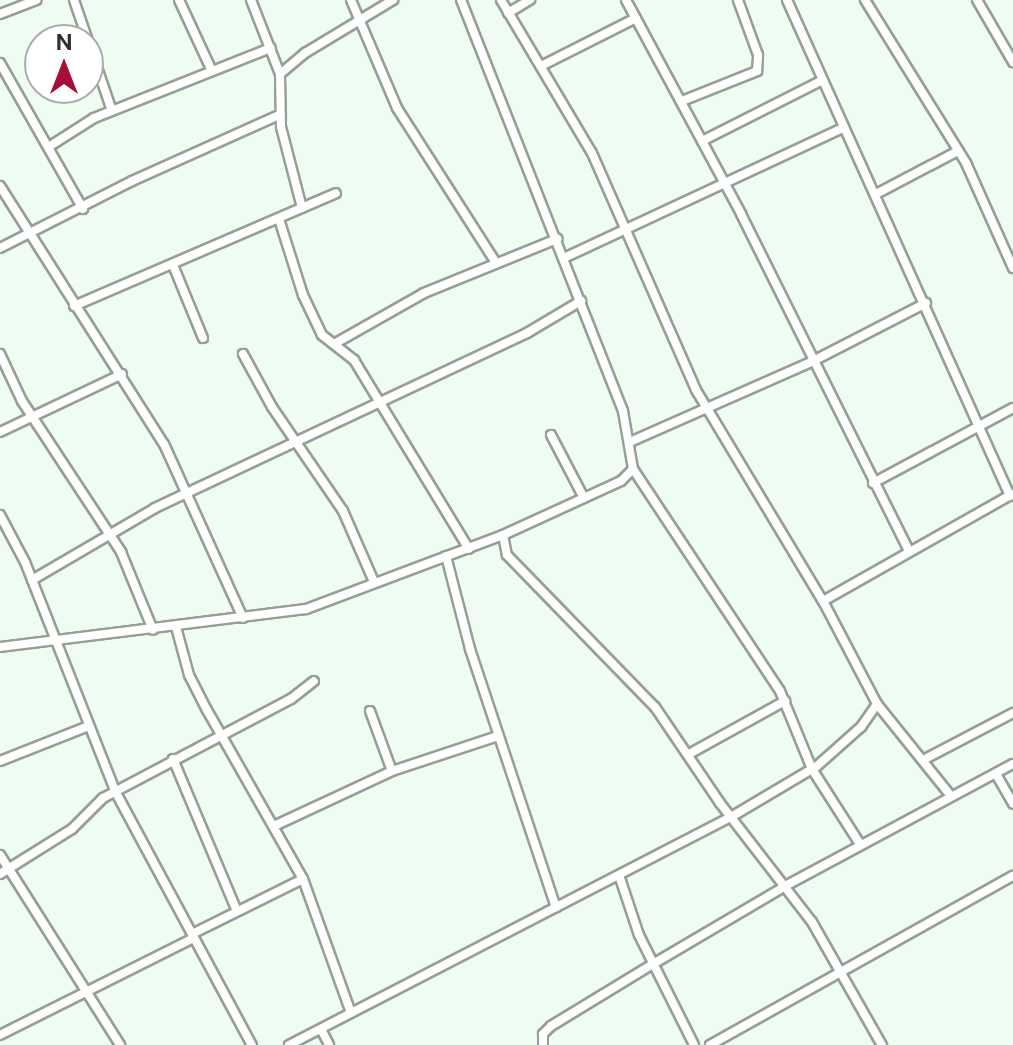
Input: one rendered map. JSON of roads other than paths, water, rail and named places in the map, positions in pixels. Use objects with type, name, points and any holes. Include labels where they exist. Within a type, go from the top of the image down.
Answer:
[{"type":"street","points":[[0,14],[36,0]]},
{"type":"street","points":[[74,0],[112,111]]},
{"type":"street","points":[[179,0],[212,71]]},
{"type":"street","points":[[251,0],[280,74],[281,114],[302,208]]},
{"type":"street","points":[[351,0],[397,108],[496,263]]},
{"type":"street","points":[[280,74],[393,0]]},
{"type":"street","points":[[461,0],[581,301],[632,441],[633,469],[785,701],[812,769],[860,844]]},
{"type":"street","points":[[501,0],[543,65],[592,153],[706,407],[823,601],[877,704],[951,796]]},
{"type":"street","points":[[508,13],[530,0]]},
{"type":"street","points":[[626,0],[682,101],[909,551]]},
{"type":"street","points":[[682,101],[757,71],[758,55],[738,0]]},
{"type":"street","points":[[787,0],[821,81],[926,303],[1013,508]]},
{"type":"street","points":[[865,0],[958,151],[1010,254],[1013,268]]},
{"type":"street","points":[[977,0],[1009,48],[1013,62]]},
{"type":"street","points":[[543,65],[636,18]]},
{"type":"street","points":[[50,146],[112,111],[271,48]]},
{"type":"street","points":[[0,63],[50,146],[83,209]]},
{"type":"street","points":[[702,141],[821,81]]},
{"type":"street","points":[[0,248],[30,231],[83,209],[132,181],[281,114]]},
{"type":"street","points":[[564,258],[843,128]]},
{"type":"street","points":[[876,194],[958,151]]},
{"type":"street","points":[[0,186],[74,306],[122,374],[190,494],[243,618]]},
{"type":"street","points":[[74,306],[336,193]]},
{"type":"street","points":[[279,219],[303,295],[322,335],[354,360],[469,549]]},
{"type":"street","points":[[334,344],[424,293],[557,239]]},
{"type":"street","points":[[173,265],[203,338]]},
{"type":"street","points":[[32,580],[105,534],[293,440],[527,333],[581,301]]},
{"type":"street","points":[[632,441],[813,361],[926,303]]},
{"type":"street","points":[[0,354],[33,417],[46,431],[105,534],[121,552],[153,630]]},
{"type":"street","points":[[243,354],[293,440],[343,511],[374,582]]},
{"type":"street","points":[[0,432],[122,374]]},
{"type":"street","points":[[873,483],[1013,408]]},
{"type":"street","points":[[551,435],[584,498]]},
{"type":"street","points":[[0,647],[306,609],[503,535],[621,481],[633,469]]},
{"type":"street","points":[[823,601],[1009,497]]},
{"type":"street","points":[[0,515],[32,580],[115,791],[252,1045]]},
{"type":"street","points":[[503,535],[507,555],[629,676],[689,754],[731,817],[787,885],[882,1045]]},
{"type":"street","points":[[446,556],[498,736],[556,907]]},
{"type":"street","points":[[176,627],[189,675],[303,879],[351,1013]]},
{"type":"street","points":[[4,872],[72,829],[115,791],[223,736],[314,681]]},
{"type":"street","points":[[689,754],[785,701]]},
{"type":"street","points":[[289,1045],[731,817],[812,769],[861,727],[877,704]]},
{"type":"street","points":[[370,711],[392,771]]},
{"type":"street","points":[[923,760],[1013,713]]},
{"type":"street","points":[[0,761],[89,726]]},
{"type":"street","points":[[274,826],[392,771],[498,736]]},
{"type":"street","points":[[173,759],[237,911]]},
{"type":"street","points":[[543,1045],[543,1034],[551,1026],[653,964],[860,844],[1013,764]]},
{"type":"street","points":[[996,774],[1013,804]]},
{"type":"street","points":[[0,855],[4,872],[120,1045]]},
{"type":"street","points":[[619,875],[653,964],[694,1045]]},
{"type":"street","points":[[710,1045],[839,969],[1013,876]]},
{"type":"street","points":[[0,1035],[303,879]]},
{"type":"street","points":[[321,1029],[329,1045]]}]
